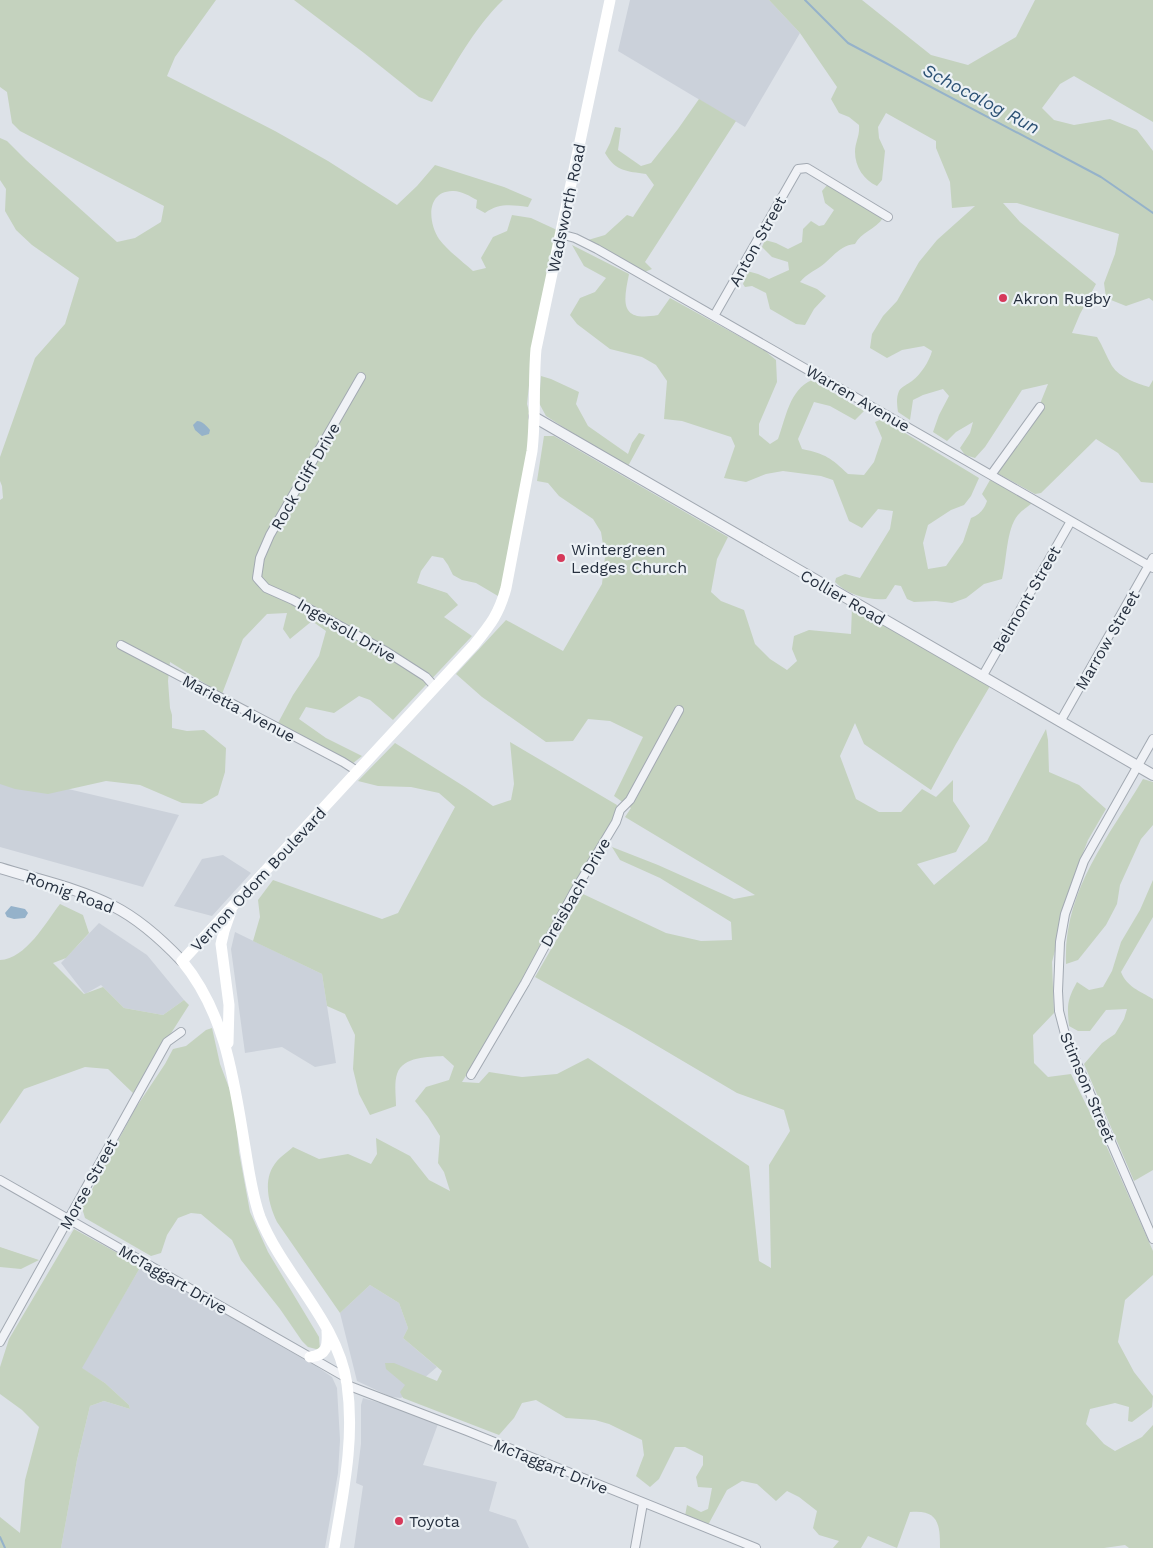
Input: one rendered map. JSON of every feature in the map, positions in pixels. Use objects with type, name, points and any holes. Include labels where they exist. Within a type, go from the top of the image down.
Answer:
[{"type":"main road","name":"Wadsworth Road","points":[[534,417],[536,349],[610,0]]},
{"type":"main road","name":"Vernon Odom Boulevard","points":[[334,1548],[350,1444],[351,1420],[342,1361],[327,1329],[279,1255],[259,1215],[250,1181],[228,1053],[214,1013],[200,986],[182,961],[489,626],[501,605],[506,588],[532,451],[534,417]]},
{"type":"main road","points":[[228,1053],[229,1005],[221,944],[234,905]]},
{"type":"main road","points":[[310,1357],[318,1356],[324,1352],[328,1342],[327,1329]]},
{"type":"street","name":"Anton Street","points":[[714,316],[798,169],[804,168],[812,171],[888,217]]},
{"type":"street","name":"Warren Avenue","points":[[560,234],[575,238],[597,250],[1071,521],[1152,564]]},
{"type":"street","name":"Rock Cliff Drive","points":[[257,578],[260,558],[270,535],[362,377]]},
{"type":"street","points":[[991,475],[1040,407]]},
{"type":"street","name":"Collier Road","points":[[534,417],[1153,775]]},
{"type":"street","name":"Belmont Street","points":[[982,677],[1071,521]]},
{"type":"street","name":"Marrow Street","points":[[1060,722],[1152,564]]},
{"type":"street","name":"Ingersoll Drive","points":[[257,578],[266,588],[293,600],[387,652],[426,677],[434,686]]},
{"type":"street","name":"Marietta Avenue","points":[[121,644],[357,771]]},
{"type":"street","name":"Dreisbach Drive","points":[[471,1075],[526,983],[574,892],[616,822],[620,810],[630,800],[679,710]]},
{"type":"street","name":"Stimson Street","points":[[1153,739],[1084,861],[1075,884],[1061,933],[1058,991],[1059,1011],[1066,1038],[1153,1239]]},
{"type":"street","name":"Romig Road","points":[[0,868],[82,893],[114,906],[149,930],[182,961]]},
{"type":"street","name":"Morse Street","points":[[0,1342],[167,1042],[181,1032]]},
{"type":"street","name":"McTaggart Drive","points":[[0,1180],[310,1357],[346,1381],[756,1548]]},
{"type":"street","points":[[635,1548],[643,1503]]},
{"type":"shaded area","points":[[630,0],[769,0],[800,33],[745,127],[618,51]]},
{"type":"shaded area","points":[[0,773],[179,815],[143,887],[0,847]]},
{"type":"shaded area","points":[[223,855],[251,873],[212,916],[174,906],[202,859]]},
{"type":"shaded area","points":[[99,923],[147,955],[184,1000],[163,1015],[124,1008],[101,985],[85,994],[61,963]]},
{"type":"shaded area","points":[[235,932],[322,974],[336,1063],[315,1067],[282,1047],[245,1053],[231,949]]},
{"type":"shaded area","points":[[141,1266],[332,1377],[337,1388],[340,1440],[338,1473],[325,1548],[61,1548],[77,1460],[90,1406],[104,1401],[130,1409],[129,1405],[105,1383],[81,1368]]},
{"type":"shaded area","points":[[370,1285],[399,1303],[408,1328],[403,1338],[437,1367],[401,1398],[391,1397],[357,1381],[340,1313]]},
{"type":"shaded area","points":[[363,1398],[397,1408],[438,1424],[423,1465],[497,1482],[489,1511],[516,1520],[529,1548],[354,1548],[363,1486],[356,1483],[361,1444],[361,1405]]},
{"type":"green space","points":[[0,0],[216,0],[175,57],[167,76],[275,131],[328,161],[397,205],[435,165],[504,187],[532,199],[528,207],[500,206],[485,213],[476,208],[477,200],[462,192],[452,191],[437,197],[431,217],[435,232],[447,248],[473,271],[486,268],[481,258],[493,237],[507,231],[512,215],[531,218],[557,230],[532,357],[527,404],[532,423],[503,599],[476,583],[462,580],[453,575],[443,558],[432,556],[421,571],[417,583],[447,593],[458,605],[444,617],[472,636],[393,720],[370,700],[359,696],[334,713],[306,707],[299,719],[326,738],[362,756],[352,764],[278,723],[293,695],[319,656],[326,631],[312,621],[290,639],[283,629],[287,613],[267,614],[243,639],[222,694],[170,662],[168,681],[172,728],[187,731],[204,730],[226,748],[225,772],[218,795],[202,804],[182,803],[140,785],[106,781],[48,794],[15,789],[0,784],[0,500],[3,498],[0,481],[0,457],[35,358],[65,324],[79,278],[32,245],[16,230],[5,211],[6,189],[0,180],[0,138],[7,141],[117,242],[135,238],[161,222],[164,206],[20,131],[12,123],[7,92],[0,87]]},
{"type":"green space","points":[[294,0],[503,0],[482,23],[432,102],[419,97]]},
{"type":"green space","points":[[769,0],[862,0],[931,55],[968,65],[1016,37],[1035,0],[1153,0],[1153,122],[1074,76],[1060,84],[1042,108],[1054,120],[1074,125],[1110,119],[1137,130],[1153,151],[1153,301],[1149,298],[1126,306],[1106,298],[1104,283],[1115,254],[1119,234],[1017,203],[1003,203],[1020,222],[1096,284],[1072,333],[1097,337],[1112,366],[1124,377],[1149,387],[1153,380],[1153,483],[1141,482],[1118,453],[1096,439],[1041,493],[1035,494],[997,473],[1031,426],[1048,384],[1022,390],[985,447],[975,458],[965,455],[960,448],[970,433],[973,422],[956,432],[947,441],[933,432],[949,396],[943,389],[913,400],[910,420],[898,412],[897,399],[899,391],[921,371],[932,351],[924,346],[902,350],[887,358],[870,348],[872,334],[883,316],[897,301],[919,262],[937,240],[975,206],[952,208],[950,182],[936,148],[936,141],[886,113],[878,127],[879,138],[885,151],[882,180],[877,186],[864,177],[855,158],[859,125],[849,117],[839,113],[831,99],[837,87],[800,33]]},
{"type":"green space","points":[[699,99],[736,121],[645,262],[652,269],[642,273],[588,240],[605,235],[627,215],[633,217],[654,185],[646,174],[622,170],[613,164],[605,153],[615,127],[621,128],[618,150],[641,166],[651,163]]},
{"type":"green space","points":[[828,184],[883,218],[877,225],[861,236],[855,244],[846,246],[800,282],[817,289],[826,296],[814,309],[805,325],[796,324],[770,309],[766,293],[752,286],[745,287],[743,284],[747,271],[769,279],[789,270],[788,262],[772,257],[762,247],[765,240],[788,249],[802,242],[803,229],[811,221],[819,226],[824,225],[834,210],[825,203],[822,191]]},
{"type":"green space","points":[[572,245],[629,274],[626,302],[627,308],[631,313],[637,316],[658,315],[670,298],[764,350],[776,360],[777,382],[759,424],[759,435],[770,444],[778,439],[789,405],[798,390],[812,380],[864,411],[855,420],[830,406],[814,402],[798,439],[802,449],[828,457],[848,474],[864,475],[874,462],[882,438],[875,422],[882,419],[979,478],[971,496],[964,505],[951,510],[928,525],[923,543],[928,569],[946,566],[963,542],[971,518],[981,512],[986,504],[987,501],[982,494],[990,480],[1033,502],[1021,511],[1011,528],[1002,579],[984,584],[966,598],[952,603],[936,601],[914,602],[907,599],[901,586],[895,585],[886,599],[859,596],[845,590],[835,582],[836,578],[845,574],[860,578],[890,529],[893,511],[878,509],[862,528],[849,521],[833,480],[821,476],[783,471],[766,474],[746,482],[724,478],[735,446],[731,437],[682,421],[664,419],[667,381],[656,365],[642,357],[610,349],[577,324],[570,315],[580,298],[595,292],[606,278],[584,266]]},
{"type":"green space","points":[[541,376],[579,392],[576,404],[588,426],[628,454],[632,443],[639,433],[645,435],[627,468],[546,416],[539,403]]},
{"type":"green space","points":[[544,436],[554,436],[728,537],[717,559],[711,592],[721,601],[744,610],[755,644],[770,659],[787,670],[797,661],[792,649],[794,636],[809,630],[851,634],[852,607],[990,686],[931,790],[864,744],[855,723],[840,756],[856,799],[879,812],[901,812],[922,789],[936,797],[953,780],[953,801],[970,826],[956,852],[917,864],[934,885],[987,841],[1046,729],[1049,772],[1079,785],[1106,809],[1088,840],[1076,871],[1052,962],[1054,1013],[1033,1035],[1034,1063],[1048,1077],[1071,1074],[1106,1145],[1153,1251],[1153,1275],[1125,1300],[1118,1342],[1134,1372],[1153,1396],[1152,1407],[1132,1422],[1128,1421],[1129,1407],[1115,1403],[1090,1409],[1086,1424],[1104,1444],[1115,1451],[1142,1437],[1153,1425],[1153,1548],[1129,1548],[1125,1545],[1104,1548],[940,1548],[936,1520],[927,1513],[910,1512],[897,1548],[868,1536],[861,1548],[833,1548],[839,1541],[819,1535],[813,1528],[817,1511],[799,1497],[787,1491],[776,1501],[757,1484],[742,1481],[727,1490],[708,1525],[685,1516],[687,1505],[701,1512],[708,1509],[712,1488],[698,1487],[696,1477],[703,1465],[703,1456],[685,1447],[675,1447],[659,1479],[650,1487],[636,1476],[644,1455],[642,1440],[609,1424],[595,1420],[566,1418],[536,1400],[522,1403],[514,1418],[499,1435],[403,1398],[400,1392],[405,1385],[386,1369],[385,1363],[394,1363],[437,1381],[442,1371],[403,1338],[408,1328],[399,1303],[370,1285],[340,1313],[277,1222],[269,1199],[269,1175],[280,1157],[293,1147],[319,1159],[348,1154],[371,1164],[377,1154],[376,1138],[410,1156],[429,1180],[450,1191],[444,1172],[438,1163],[440,1136],[415,1101],[426,1087],[449,1080],[454,1066],[443,1056],[424,1057],[410,1061],[400,1068],[397,1074],[395,1086],[396,1106],[370,1115],[359,1094],[353,1069],[355,1035],[345,1014],[327,1006],[322,974],[253,941],[260,917],[258,900],[273,880],[382,919],[398,913],[455,807],[439,793],[411,787],[378,786],[358,781],[395,743],[493,806],[511,800],[514,784],[510,742],[617,805],[615,818],[491,1036],[462,1082],[479,1083],[489,1072],[522,1077],[557,1074],[588,1058],[749,1166],[759,1261],[771,1268],[769,1165],[790,1131],[784,1110],[737,1093],[535,977],[583,894],[666,933],[701,941],[732,940],[731,922],[660,878],[620,860],[612,847],[734,899],[755,895],[625,817],[631,808],[614,796],[643,737],[610,721],[588,719],[573,741],[546,742],[482,697],[456,674],[506,620],[563,651],[602,584],[605,557],[601,532],[593,519],[559,496],[548,483],[537,481]]},
{"type":"green space","points":[[1143,779],[1153,782],[1153,825],[1141,839],[1120,885],[1117,904],[1106,925],[1078,960],[1066,964],[1067,938],[1072,913],[1080,889],[1102,844]]},
{"type":"green space","points":[[1153,880],[1153,917],[1121,972],[1130,985],[1153,999],[1153,1170],[1134,1181],[1084,1064],[1102,1043],[1115,1034],[1124,1019],[1127,1009],[1106,1010],[1090,1031],[1078,1031],[1069,1026],[1068,1008],[1071,994],[1077,982],[1089,990],[1103,987],[1112,971],[1121,942],[1140,910]]},
{"type":"green space","points":[[60,904],[83,915],[89,933],[66,958],[53,963],[84,994],[103,987],[124,1008],[163,1015],[184,1000],[189,1005],[133,1093],[108,1069],[85,1067],[24,1089],[0,1124],[0,960],[9,958],[27,947]]},
{"type":"green space","points":[[212,1028],[220,1064],[234,1101],[239,1152],[250,1212],[268,1252],[319,1337],[320,1350],[308,1347],[302,1341],[280,1309],[241,1260],[232,1240],[201,1214],[191,1213],[178,1218],[167,1235],[161,1253],[151,1256],[85,1218],[82,1208],[135,1109],[173,1049],[186,1046],[206,1030]]},
{"type":"green space","points":[[74,1229],[141,1266],[82,1368],[105,1383],[129,1405],[130,1409],[104,1401],[90,1406],[77,1460],[61,1548],[0,1548],[0,1517],[20,1533],[25,1480],[39,1427],[22,1410],[0,1394],[0,1367],[9,1339]]},
{"type":"green space","points":[[0,1247],[39,1260],[21,1269],[0,1267]]},
{"type":"water","points":[[197,421],[203,423],[210,430],[209,434],[202,436],[195,430],[193,425]]},
{"type":"water","points":[[11,906],[25,909],[28,913],[25,918],[14,919],[7,917],[5,913]]},
{"type":"waterway","name":"Schocalog Run","points":[[805,0],[848,43],[1101,177],[1153,213]]},
{"type":"waterway","points":[[0,1537],[5,1548]]},
{"type":"place","name":"Akron Rugby","points":[[1003,298]]},
{"type":"place","name":"Wintergreen Ledges Church","points":[[561,558]]},
{"type":"place","name":"Toyota","points":[[399,1521]]}]
